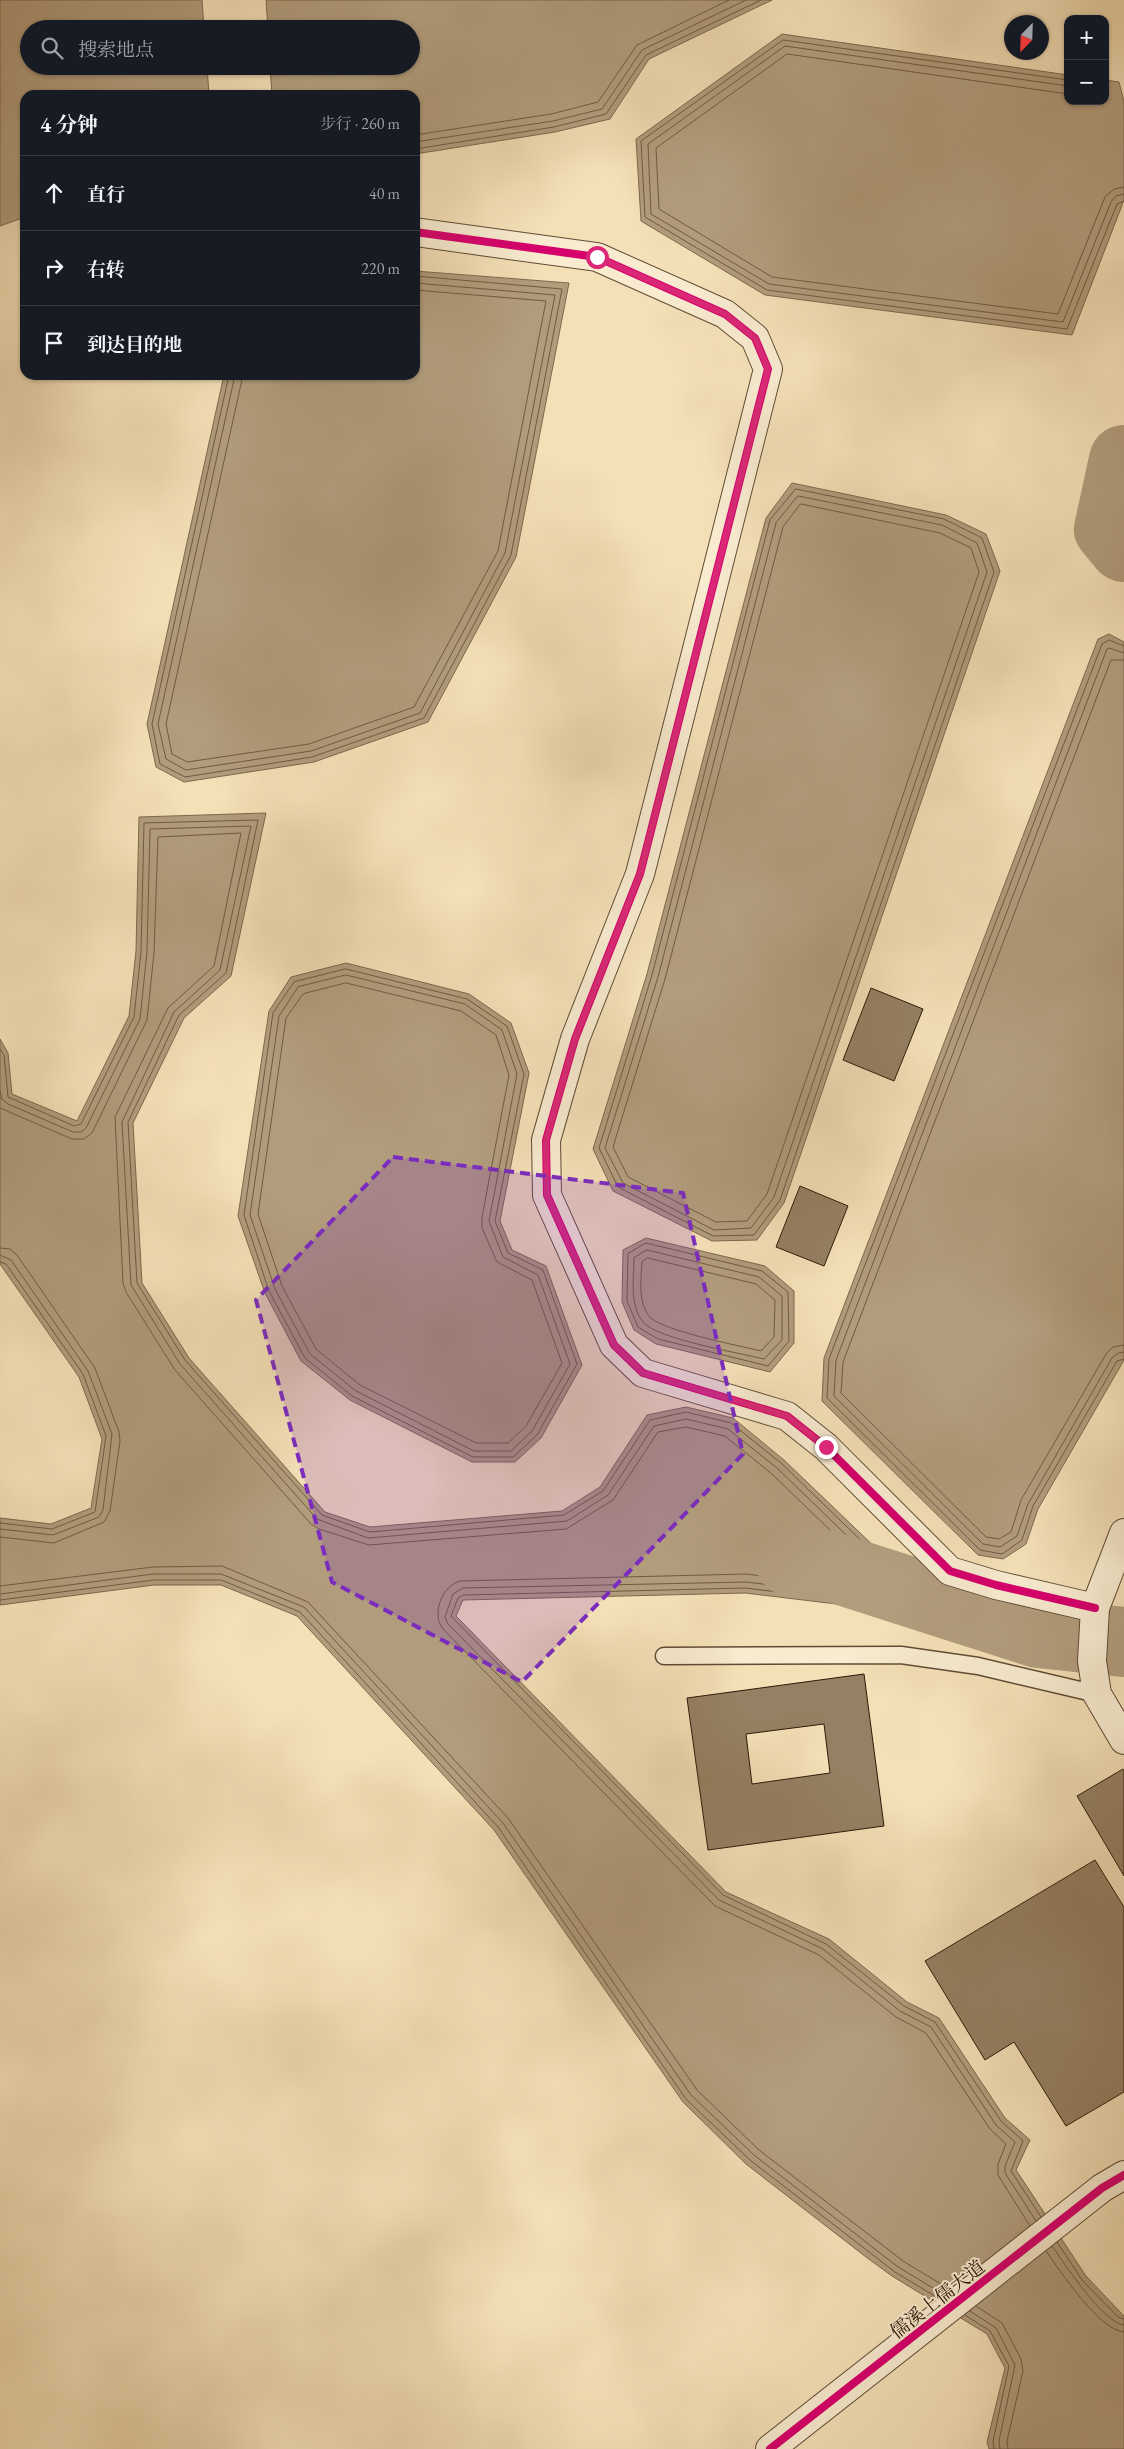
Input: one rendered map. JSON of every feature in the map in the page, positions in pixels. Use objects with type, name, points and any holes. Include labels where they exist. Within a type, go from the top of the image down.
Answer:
[{"type":"street","points":[[420,233],[597,257],[725,314],[755,338],[768,369],[640,874],[575,1039],[546,1140],[547,1195],[614,1345],[643,1373],[787,1416],[826,1447],[950,1571],[1094,1618]]},
{"type":"street","points":[[1124,1533],[1094,1618],[1092,1661],[1097,1694],[1124,1740]]},
{"type":"street","name":"儒溪上儒大道","points":[[770,2449],[1113,2182]]},
{"type":"lane","points":[[664,1656],[901,1655],[978,1666],[1097,1694]]},
{"type":"highlighted area","points":[[393,1157],[683,1193],[743,1454],[522,1682],[332,1582],[256,1300]]},
{"type":"water","points":[[0,0],[202,0],[203,20],[20,20],[20,75],[208,75],[209,90],[20,90],[20,219],[0,226]]},
{"type":"water","points":[[266,0],[772,0],[649,59],[610,119],[555,132],[420,153],[420,90],[272,90],[271,75],[420,75],[420,20],[267,20]]},
{"type":"water","points":[[782,34],[1064,74],[1064,105],[1109,105],[1109,81],[1119,82],[1124,102],[1124,200],[1072,335],[765,295],[641,221],[636,139]]},
{"type":"water","points":[[420,271],[569,283],[516,557],[428,722],[314,762],[184,782],[156,767],[147,724],[223,380],[420,380]]},
{"type":"water","points":[[792,483],[946,515],[986,534],[1000,571],[784,1203],[757,1240],[712,1241],[613,1191],[593,1149],[647,974],[766,518]]},
{"type":"water","points":[[1109,634],[1124,642],[1124,1360],[1038,1509],[1026,1544],[1003,1559],[978,1555],[822,1401],[824,1358],[1098,639]]},
{"type":"water","points":[[266,813],[231,976],[184,1018],[133,1123],[142,1283],[189,1358],[325,1512],[370,1527],[562,1511],[600,1487],[647,1415],[686,1407],[733,1418],[784,1460],[880,1552],[886,1610],[745,1593],[463,1600],[456,1616],[726,1892],[829,1939],[907,2002],[939,2018],[1005,2118],[1030,2140],[1016,2170],[1086,2276],[1124,2316],[1124,2449],[989,2449],[987,2442],[1005,2368],[987,2334],[892,2276],[866,2257],[746,2164],[683,2102],[494,1830],[297,1616],[221,1585],[154,1585],[0,1605],[0,1518],[51,1524],[91,1508],[102,1439],[79,1377],[0,1264],[0,1039],[8,1053],[12,1094],[77,1121],[129,1016],[136,951],[139,817]]},
{"type":"water","points":[[346,963],[469,994],[511,1023],[529,1073],[500,1221],[512,1250],[546,1266],[582,1365],[541,1438],[515,1462],[472,1462],[350,1400],[301,1361],[265,1293],[238,1216],[269,1011],[291,977]]},
{"type":"water","points":[[646,1238],[765,1266],[794,1291],[794,1343],[770,1372],[656,1344],[634,1330],[622,1302],[623,1250]]},
{"type":"building","points":[[871,988],[923,1009],[894,1081],[843,1060]]},
{"type":"building","points":[[800,1186],[848,1206],[824,1266],[776,1247]]},
{"type":"building","points":[[864,1674],[884,1826],[708,1850],[687,1698]],"holes":[[[824,1724],[830,1773],[752,1784],[746,1734]]]},
{"type":"building","points":[[1123,1769],[1124,1771],[1124,1876],[1077,1796]]},
{"type":"building","points":[[1095,1860],[1124,1907],[1124,2092],[1066,2126],[1014,2042],[985,2060],[925,1961]]},
{"type":"waterway","points":[[1124,460],[1109,529],[1124,547]]},
{"type":"waterway","points":[[790,1561],[826,1565],[1038,1633],[1124,1642]]},
{"type":"cycle path","points":[[420,233],[597,257],[725,314],[755,338],[768,369],[640,874],[575,1039],[546,1140],[547,1195],[614,1345],[643,1373],[787,1416],[826,1447],[950,1571],[996,1585],[1095,1608]]},
{"type":"cycle path","points":[[770,2449],[1102,2188],[1124,2175]]},
{"type":"route","points":[[597,257],[725,314],[755,338],[768,369],[640,874],[575,1039],[546,1140],[547,1195],[614,1345],[643,1373],[787,1416],[826,1447]]}]
